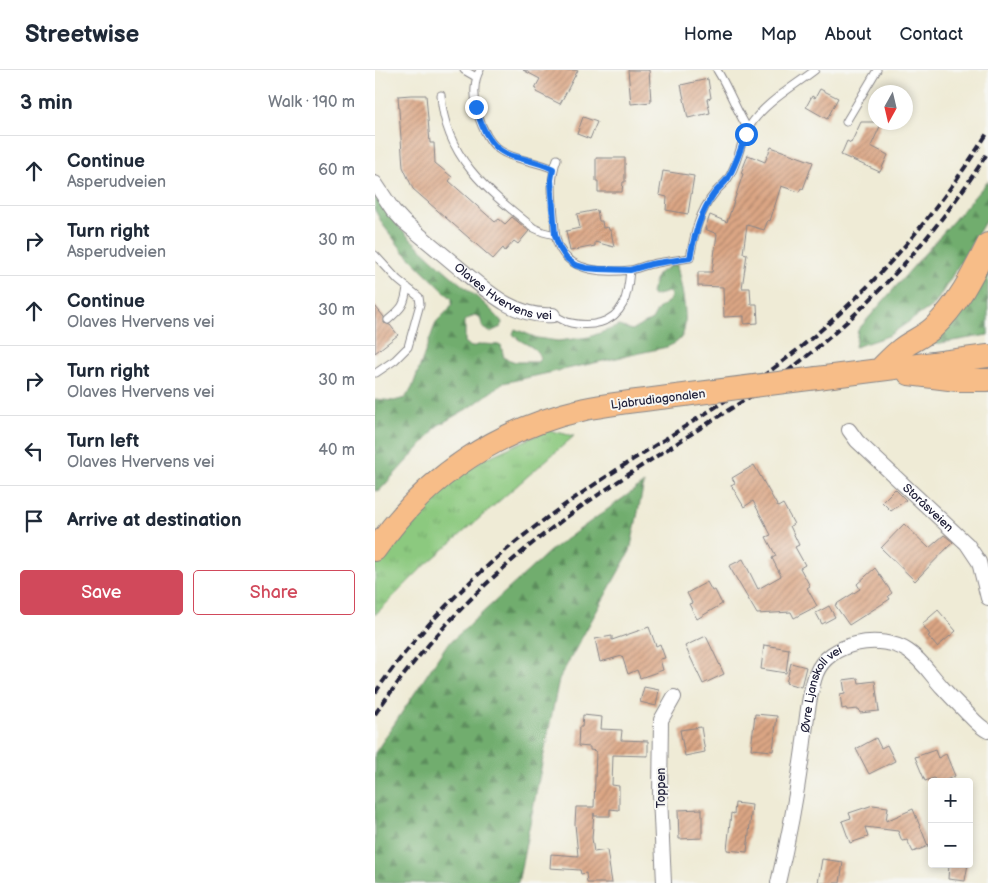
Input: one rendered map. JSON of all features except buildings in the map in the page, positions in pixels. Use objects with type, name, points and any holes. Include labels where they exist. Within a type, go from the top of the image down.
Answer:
[{"type":"main road","points":[[879,370],[902,348],[920,339],[934,328],[961,294],[988,244]]},
{"type":"main road","name":"Ljabrudiagonalen","points":[[375,550],[398,519],[429,486],[464,460],[503,438],[551,419],[587,409],[691,394],[988,356]]},
{"type":"main road","points":[[879,370],[957,380],[988,380]]},
{"type":"street","name":"Olaves Hvervens vei","points":[[375,183],[393,210],[405,222],[491,295],[523,311],[540,316],[553,315]]},
{"type":"street","name":"Storåsveien","points":[[849,430],[857,441],[967,544],[979,562],[988,598]]},
{"type":"street","name":"Øvre Ljanskoll vei","points":[[778,883],[788,840],[809,706],[816,674],[821,665],[833,655],[847,647],[878,640],[907,650],[919,660],[970,716],[988,731]]},
{"type":"street","name":"Toppen","points":[[664,883],[660,796],[661,720],[674,697]]},
{"type":"lane","points":[[464,70],[476,77]]},
{"type":"lane","points":[[480,70],[476,77],[474,94],[478,114],[489,138],[495,146],[510,156],[538,162],[553,169]]},
{"type":"lane","points":[[717,70],[729,90],[737,112],[748,128]]},
{"type":"lane","points":[[557,159],[551,180],[555,235],[562,253],[575,265],[592,269],[630,270],[651,264],[690,258],[705,208],[714,193],[727,180],[748,128],[766,107],[815,70]]},
{"type":"lane","points":[[846,122],[877,70]]},
{"type":"lane","points":[[441,95],[443,113],[450,137],[456,151],[470,172],[534,228],[555,235]]},
{"type":"lane","points":[[375,255],[419,297],[420,304],[408,346],[395,360],[377,373]]},
{"type":"lane","name":"Olaves Hvervens vei","points":[[553,315],[569,323],[591,324],[610,319],[622,306],[627,295],[630,270]]},
{"type":"lane","points":[[388,320],[405,302],[407,287]]},
{"type":"green space","points":[[988,181],[988,217],[935,304],[888,336],[855,347],[858,330]]},
{"type":"green space","points":[[375,197],[413,241],[486,305],[502,322],[501,327],[490,332],[483,328],[480,317],[474,315],[465,321],[465,342],[471,347],[482,344],[501,345],[504,358],[516,362],[538,362],[540,358],[538,354],[532,347],[513,334],[515,329],[537,338],[558,341],[589,337],[619,326],[632,330],[652,320],[658,309],[670,300],[671,295],[669,292],[653,296],[651,293],[657,274],[674,264],[677,265],[684,304],[685,324],[683,333],[679,340],[667,347],[503,383],[472,406],[437,426],[380,490],[375,491],[375,399],[394,401],[405,398],[412,388],[436,322],[448,310],[452,304],[452,299],[403,251],[383,225],[375,210]]},
{"type":"green space","points":[[988,259],[988,335],[929,345]]},
{"type":"green space","points":[[548,430],[574,436],[421,569],[375,615],[375,564],[397,533],[422,505],[482,460]]},
{"type":"green space","points":[[644,483],[630,551],[559,679],[518,883],[375,883],[375,753],[446,646],[551,550]]},
{"type":"railway","points":[[375,693],[395,665],[439,613],[463,588],[514,543],[587,490],[767,373],[836,317],[865,289],[918,231],[988,132]]},
{"type":"railway","points":[[375,714],[396,685],[442,630],[491,579],[518,556],[575,511],[612,485],[774,382],[868,302],[920,245],[967,184],[988,152]]},
{"type":"route","points":[[476,107],[489,138],[500,151],[510,156],[538,162],[553,169],[551,180],[555,235],[559,247],[566,258],[575,265],[586,268],[630,270],[651,264],[690,258],[699,221],[714,193],[727,180],[746,134]]}]
